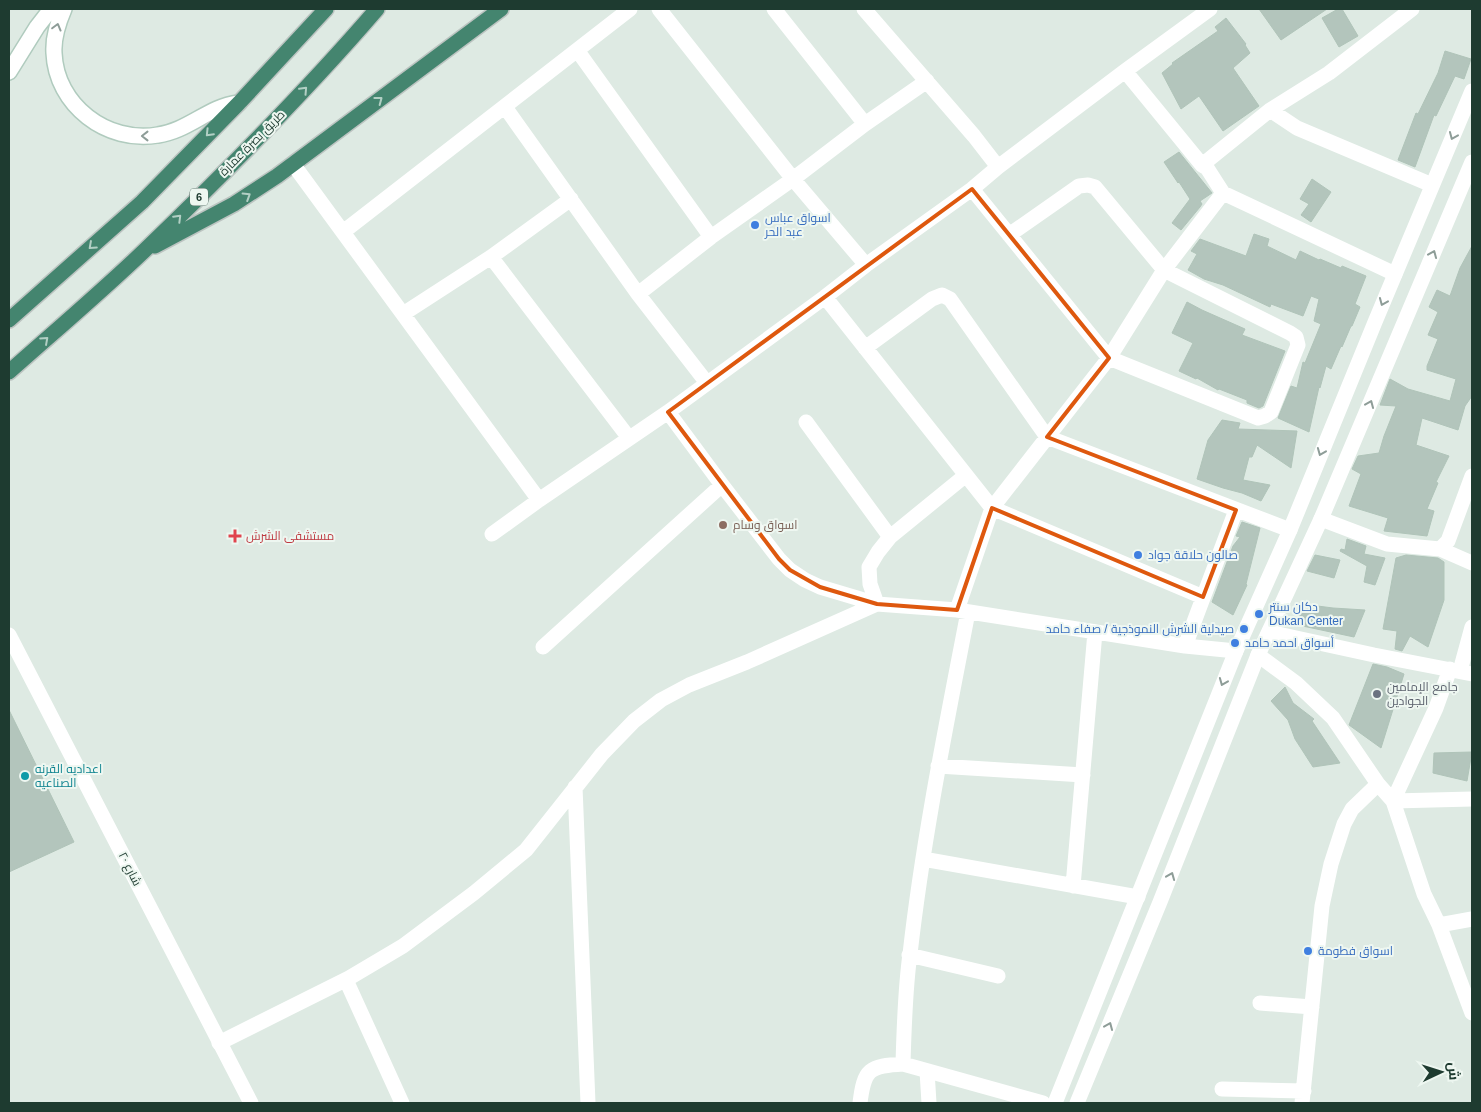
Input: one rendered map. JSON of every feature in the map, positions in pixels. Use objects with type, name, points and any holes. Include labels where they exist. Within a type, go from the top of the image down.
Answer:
[{"type":"highway","points":[[9,320],[142,202],[326,9]]},
{"type":"highway","name":"طريق بصرة عمارة","points":[[9,372],[143,252],[302,93],[377,9]]},
{"type":"highway","points":[[143,252],[234,204],[293,164],[501,9]]},
{"type":"street","points":[[9,72],[37,27],[51,9]]},
{"type":"street","points":[[64,9],[58,22],[55,37],[54,53],[56,68],[68,97],[78,110],[103,128],[122,134],[158,136],[176,130],[217,109],[239,102]]},
{"type":"street","points":[[343,232],[630,9]]},
{"type":"street","points":[[659,9],[793,179],[866,265]]},
{"type":"street","points":[[774,9],[865,124]]},
{"type":"street","points":[[864,9],[974,136],[998,168]]},
{"type":"street","points":[[492,534],[668,412],[972,189],[1125,71],[1210,9]]},
{"type":"street","points":[[1202,165],[1270,110],[1329,72],[1412,9]]},
{"type":"street","points":[[577,50],[711,238]]},
{"type":"street","points":[[1125,71],[1202,165],[1207,168],[1223,193],[1395,274]]},
{"type":"street","points":[[638,294],[865,124],[927,81]]},
{"type":"street","points":[[1055,1103],[1236,651],[1290,530],[1432,185],[1471,97]]},
{"type":"street","points":[[505,107],[638,294],[707,383]]},
{"type":"street","points":[[1270,110],[1297,128],[1432,185]]},
{"type":"street","points":[[1077,1103],[1160,902],[1258,655],[1321,519],[1469,177],[1472,162]]},
{"type":"street","points":[[293,164],[539,500]]},
{"type":"street","points":[[972,189],[1009,235],[1109,358],[1258,418],[1266,416],[1270,412],[1298,345],[1296,337],[1164,270],[1095,187],[1088,185],[1079,186],[1009,235]]},
{"type":"street","points":[[902,1064],[909,955],[962,611],[992,508],[1109,358],[1164,270],[1223,193]]},
{"type":"street","points":[[403,314],[491,257],[571,199]]},
{"type":"street","points":[[491,257],[629,438]]},
{"type":"street","points":[[865,348],[932,299],[942,295],[950,298],[1047,437],[1290,530]]},
{"type":"street","points":[[825,297],[992,508],[1203,597]]},
{"type":"street","points":[[668,412],[779,559],[790,570],[820,588],[877,604],[962,611],[1185,646],[1236,651]]},
{"type":"street","points":[[806,422],[890,537]]},
{"type":"street","points":[[877,604],[870,584],[869,567],[878,552],[890,537],[966,475]]},
{"type":"street","points":[[1440,549],[1448,541],[1472,476]]},
{"type":"street","points":[[543,646],[722,485]]},
{"type":"street","points":[[1185,646],[1236,510]]},
{"type":"street","points":[[1321,519],[1387,544],[1440,549],[1472,563]]},
{"type":"street","points":[[1278,555],[1300,564]]},
{"type":"street","points":[[220,1043],[346,980],[403,946],[474,893],[526,850],[602,754],[634,721],[661,700],[689,685],[747,662],[877,604]]},
{"type":"street","points":[[1393,801],[1436,708],[1461,671],[1472,627]]},
{"type":"street","points":[[1074,886],[1095,632]]},
{"type":"street","points":[[1269,632],[1374,655],[1461,671]]},
{"type":"street","name":"شارع ٢٠","points":[[9,635],[251,1103]]},
{"type":"street","points":[[1258,655],[1296,683],[1333,718],[1378,784],[1393,801],[1424,894],[1439,925],[1472,1013]]},
{"type":"street","points":[[938,766],[1083,775]]},
{"type":"street","points":[[1222,1089],[1303,1097],[1322,906],[1332,864],[1344,824],[1352,809],[1378,784]]},
{"type":"street","points":[[575,787],[588,1103]]},
{"type":"street","points":[[1393,801],[1472,799]]},
{"type":"street","points":[[923,859],[1138,898]]},
{"type":"street","points":[[1439,925],[1472,919]]},
{"type":"street","points":[[909,955],[998,976]]},
{"type":"street","points":[[346,980],[402,1103]]},
{"type":"street","points":[[1260,1003],[1312,1007]]},
{"type":"street","points":[[1077,1048],[1097,1055]]},
{"type":"street","points":[[860,1103],[862,1084],[870,1071],[879,1066],[902,1064],[1043,1103]]},
{"type":"street","points":[[927,1071],[928,1103]]},
{"type":"highlighted area","points":[[972,189],[1109,358],[1047,437],[1236,510],[1203,597],[992,508],[957,610],[877,604],[820,587],[790,570],[779,559],[668,412]]},
{"type":"building","points":[[1259,9],[1327,9],[1281,40]]},
{"type":"building","points":[[1338,9],[1342,9],[1358,36],[1339,47],[1322,18]]},
{"type":"building","points":[[1226,18],[1246,44],[1250,53],[1233,68],[1259,106],[1223,131],[1199,96],[1181,109],[1162,73],[1172,63],[1218,31],[1215,27]]},
{"type":"building","points":[[1445,51],[1471,59],[1464,79],[1455,76],[1436,116],[1434,115],[1415,167],[1398,160],[1416,113],[1418,114],[1438,73]]},
{"type":"building","points":[[1179,152],[1212,193],[1200,201],[1202,204],[1181,230],[1172,223],[1190,199],[1164,162]]},
{"type":"building","points":[[1312,179],[1331,192],[1311,222],[1301,215],[1309,204],[1300,199]]},
{"type":"building","points":[[1254,234],[1269,239],[1267,246],[1296,260],[1300,251],[1319,260],[1341,268],[1342,266],[1366,276],[1355,304],[1360,307],[1352,326],[1331,369],[1326,366],[1319,387],[1309,432],[1278,418],[1291,386],[1297,388],[1303,362],[1305,363],[1321,324],[1314,321],[1319,299],[1311,296],[1303,316],[1271,304],[1270,307],[1223,285],[1204,279],[1188,270],[1197,254],[1191,251],[1200,239],[1246,256]]},
{"type":"building","points":[[1472,246],[1472,396],[1465,406],[1458,430],[1422,418],[1416,445],[1449,456],[1436,482],[1438,483],[1427,509],[1434,511],[1427,536],[1384,531],[1388,518],[1349,506],[1361,474],[1352,469],[1358,456],[1379,453],[1396,406],[1380,405],[1390,379],[1408,389],[1450,401],[1456,379],[1427,370],[1438,339],[1428,335],[1438,312],[1429,307],[1437,290],[1450,296],[1460,268]]},
{"type":"building","points":[[1187,302],[1245,329],[1242,335],[1285,351],[1263,406],[1259,408],[1254,406],[1247,403],[1247,400],[1218,390],[1197,378],[1179,371],[1193,343],[1172,333]]},
{"type":"building","points":[[1222,420],[1240,423],[1238,429],[1297,431],[1291,468],[1257,445],[1252,457],[1249,457],[1243,480],[1270,485],[1261,501],[1197,479],[1208,440]]},
{"type":"building","points":[[1242,522],[1260,528],[1247,585],[1233,615],[1212,602],[1233,546],[1240,537],[1236,536]]},
{"type":"building","points":[[1347,539],[1366,546],[1364,554],[1385,558],[1375,585],[1364,582],[1367,566],[1340,551],[1341,549],[1345,550]]},
{"type":"building","points":[[1315,555],[1340,560],[1334,578],[1307,571]]},
{"type":"building","points":[[1406,555],[1438,558],[1444,562],[1444,600],[1428,647],[1410,636],[1402,651],[1395,649],[1397,631],[1383,629],[1396,558]]},
{"type":"building","points":[[1302,604],[1365,610],[1354,637],[1298,625]]},
{"type":"building","points":[[1373,664],[1404,674],[1381,748],[1349,725]]},
{"type":"building","points":[[1285,687],[1293,703],[1314,719],[1312,721],[1340,763],[1313,767],[1295,739],[1288,720],[1271,701]]},
{"type":"building","name":"اعداديه القرنه الصناعيه","points":[[9,710],[74,842],[9,872]]},
{"type":"building","points":[[1472,752],[1467,781],[1433,773],[1434,753]]},
{"type":"place","name":"اسواق عباس عبد الحر","points":[[755,225]]},
{"type":"place","name":"اسواق وسام","points":[[723,525]]},
{"type":"place","name":"مستشفى الشرش","points":[[235,536]]},
{"type":"place","name":"صالون حلاقة جواد","points":[[1138,555]]},
{"type":"place","name":"دكان سنتر Dukan Center","points":[[1259,614]]},
{"type":"place","name":"صيدلية الشرش النموذجية / صفاء حامد","points":[[1244,629]]},
{"type":"place","name":"أسواق احمد حامد","points":[[1235,643]]},
{"type":"place","name":"جامع الإمامين الجوادين","points":[[1377,694]]},
{"type":"place","name":"اعداديه القرنه الصناعيه","points":[[25,776]]},
{"type":"place","name":"اسواق فطومة","points":[[1308,951]]}]
